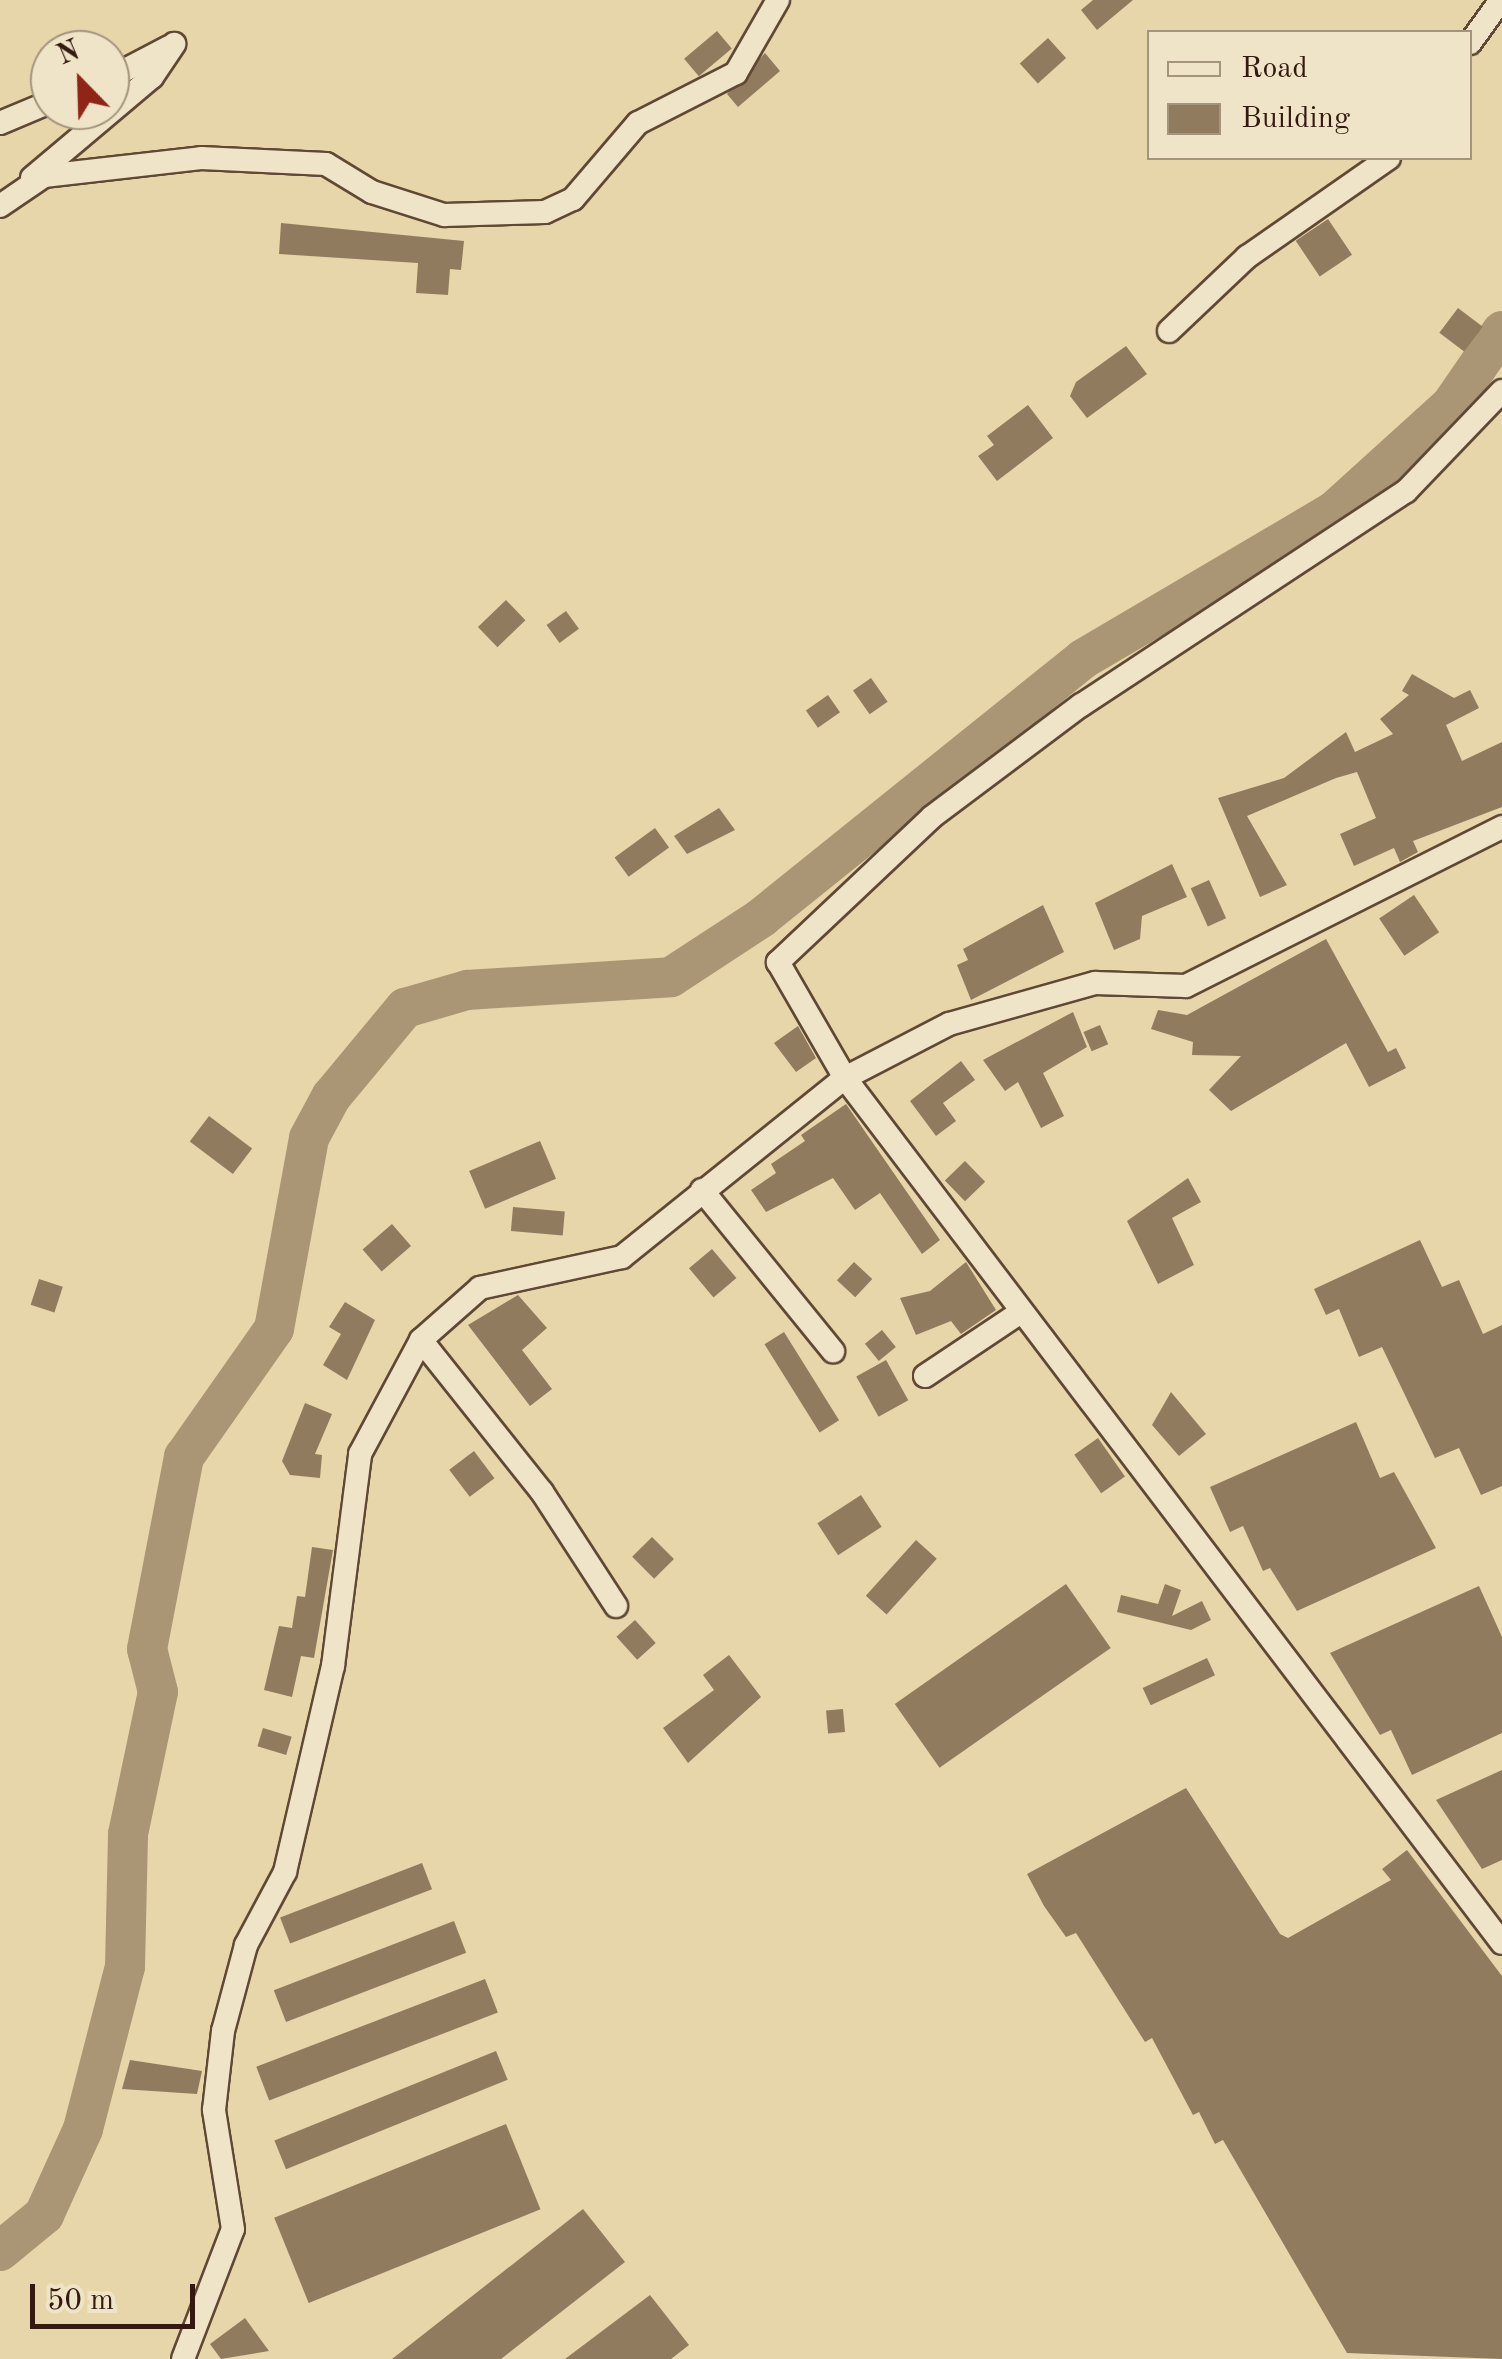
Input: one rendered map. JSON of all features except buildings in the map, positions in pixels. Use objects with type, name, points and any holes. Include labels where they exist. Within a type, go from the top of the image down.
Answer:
[{"type":"street","points":[[24,185],[202,158],[303,161],[444,215],[545,212],[573,198],[638,123],[736,72],[778,0]]},
{"type":"street","points":[[1472,40],[1500,0]]},
{"type":"street","points":[[130,67],[174,44],[152,77],[130,96]]},
{"type":"street","points":[[0,123],[30,110]]},
{"type":"street","points":[[0,206],[89,130]]},
{"type":"street","points":[[1169,331],[1247,257],[1386,160]]},
{"type":"street","points":[[1502,392],[1406,490],[1081,705],[932,817],[787,948],[780,976],[845,1078],[1502,1942]]},
{"type":"street","points":[[183,2359],[233,2230],[214,2110],[223,2031],[246,1944],[285,1872],[333,1666],[360,1454],[421,1340],[480,1288],[622,1257],[845,1078],[948,1024],[1021,1000],[1095,983],[1186,986],[1502,827]]},
{"type":"street","points":[[702,1190],[833,1351]]},
{"type":"street","points":[[925,1376],[1021,1312]]},
{"type":"street","points":[[421,1340],[542,1492],[616,1606]]},
{"type":"waterway","points":[[0,2251],[44,2215],[83,2129],[125,1967],[128,1834],[158,1692],[147,1649],[184,1457],[274,1329],[309,1138],[331,1097],[405,1008],[467,990],[671,977],[761,918],[1083,659],[1333,512],[1451,405],[1502,331]]}]
